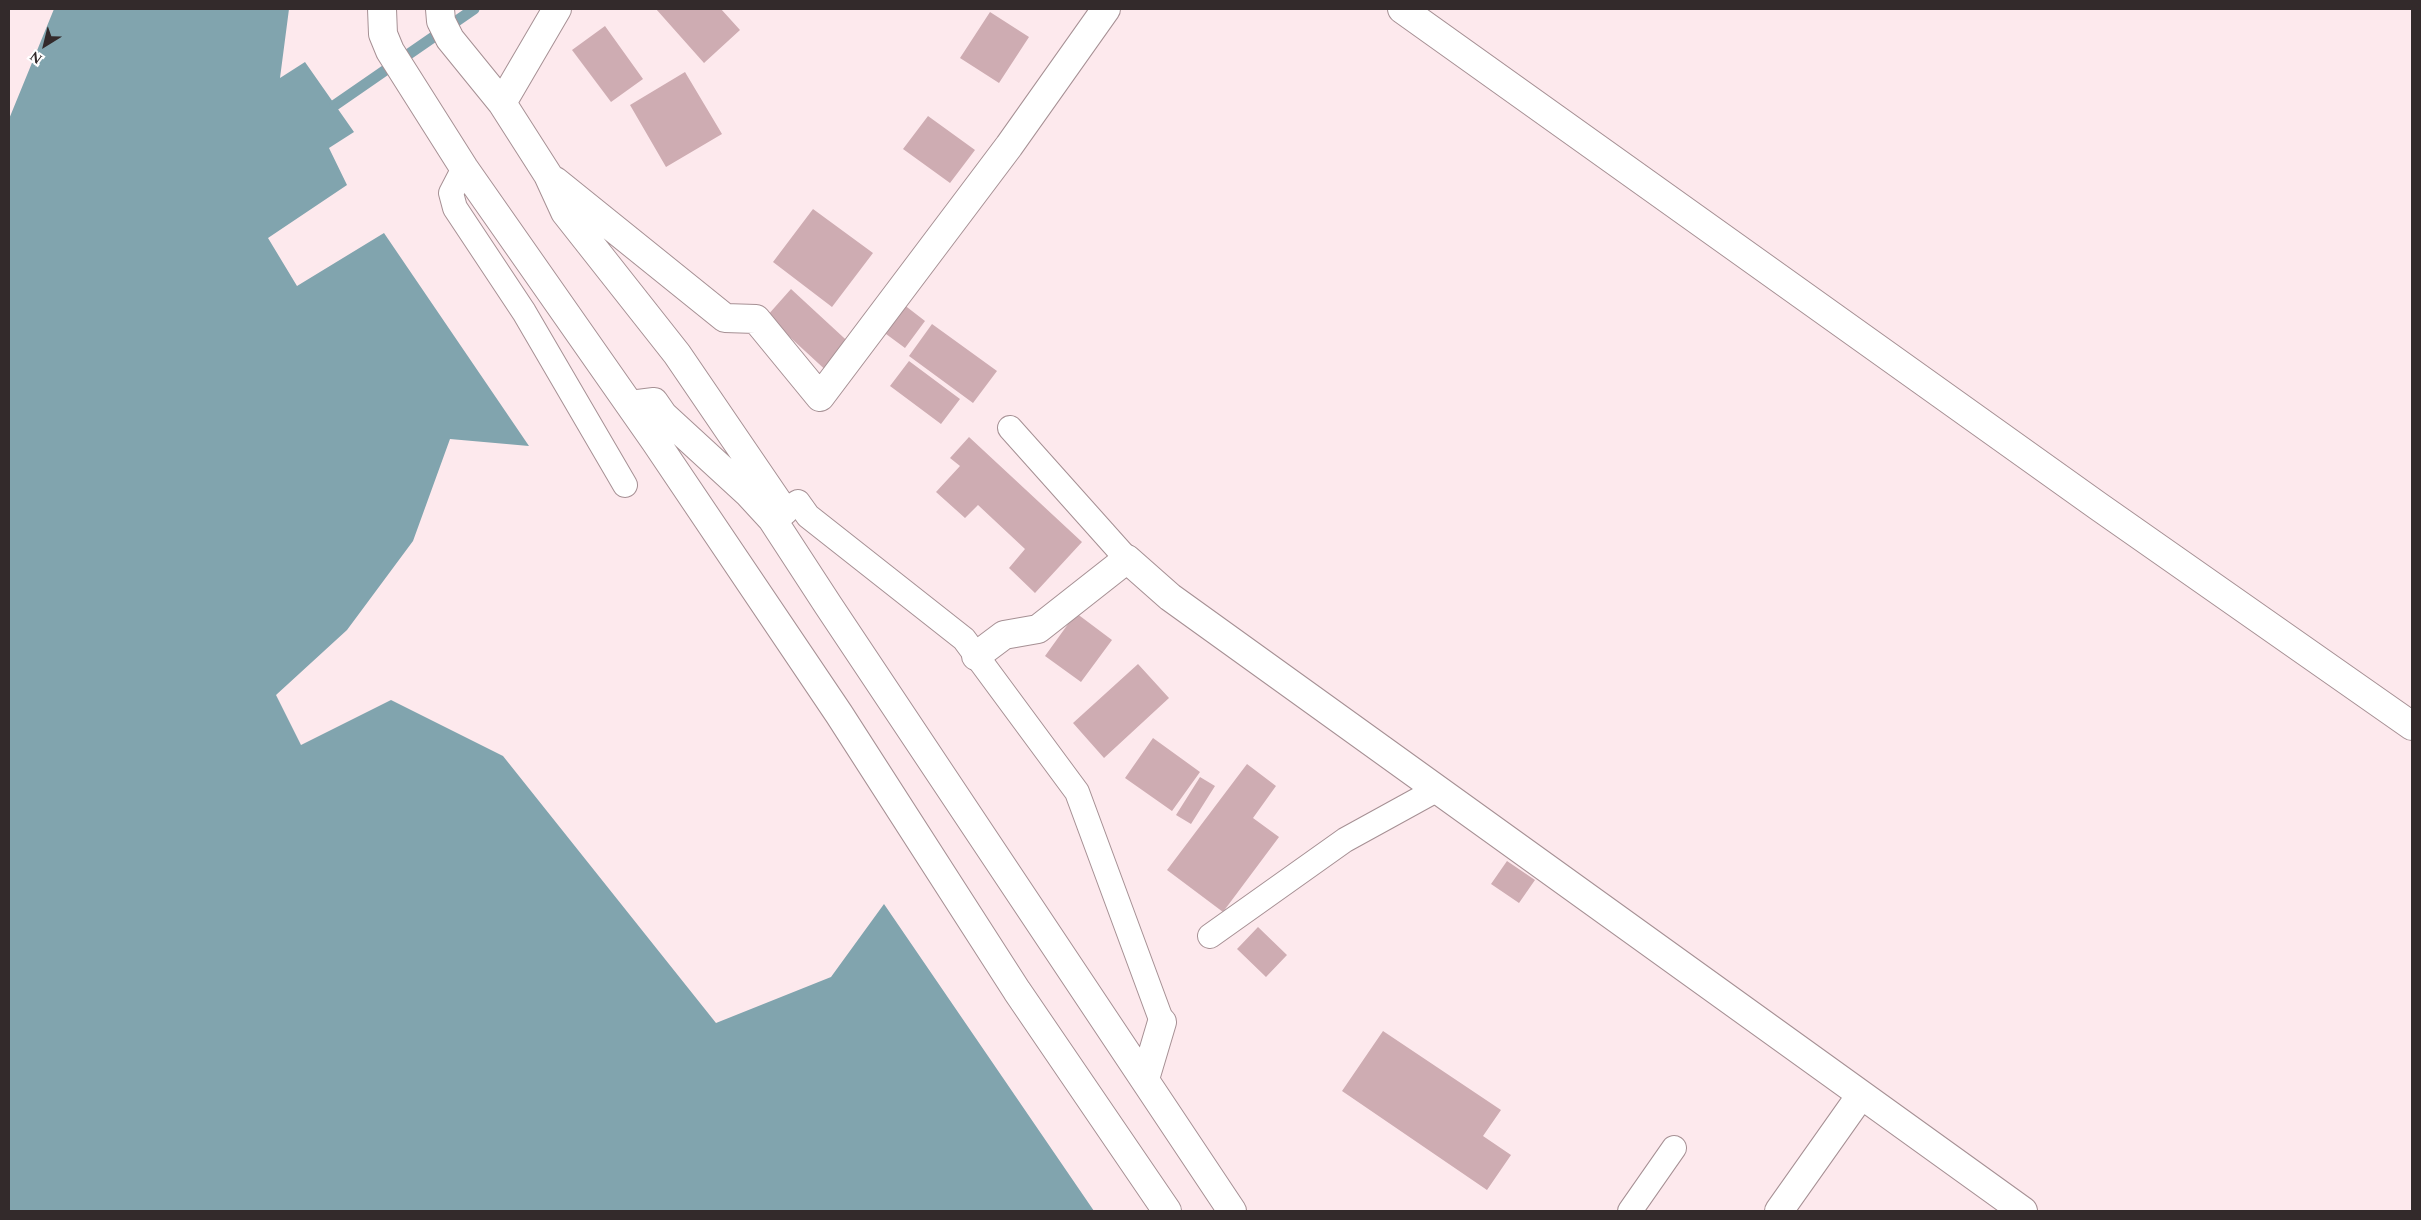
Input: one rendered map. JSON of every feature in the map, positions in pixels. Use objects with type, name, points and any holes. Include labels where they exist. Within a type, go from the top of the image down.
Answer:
[{"type":"street","points":[[382,9],[383,34],[390,51],[464,168],[630,405],[833,706],[1017,991],[1167,1211]]},
{"type":"street","points":[[440,9],[441,20],[450,38],[502,103],[548,175],[565,212],[677,354],[778,515],[828,605],[1146,1079],[1232,1211]]},
{"type":"street","points":[[502,103],[557,9]]},
{"type":"street","points":[[548,175],[725,318],[756,319],[820,397],[1009,146],[1106,9]]},
{"type":"street","points":[[1402,9],[2098,506],[2412,726]]},
{"type":"street","points":[[630,405],[654,402],[663,415],[749,494],[778,515]]},
{"type":"street","points":[[976,656],[1004,635],[1038,629],[1126,560],[1170,597],[2022,1211]]},
{"type":"street","points":[[1146,1079],[1162,1022]]},
{"type":"street","points":[[1779,1211],[1861,1095]]},
{"type":"lane","points":[[464,168],[451,193],[455,208],[524,312],[625,485]]},
{"type":"lane","points":[[1010,428],[1126,560]]},
{"type":"lane","points":[[778,515],[798,502],[808,516],[964,639],[1077,792],[1162,1022]]},
{"type":"lane","points":[[1210,936],[1345,840],[1436,790]]},
{"type":"lane","points":[[1630,1211],[1674,1148]]},
{"type":"water","points":[[54,9],[289,9],[280,78],[305,62],[354,132],[329,148],[347,185],[268,238],[297,286],[384,233],[529,446],[450,439],[413,541],[347,630],[276,695],[301,745],[391,700],[503,756],[716,1023],[831,977],[884,904],[1094,1211],[9,1211],[9,119]]},
{"type":"building","points":[[656,9],[721,9],[740,30],[704,63]]},
{"type":"building","points":[[990,12],[1029,37],[999,83],[960,58]]},
{"type":"building","points":[[605,26],[643,79],[611,102],[572,50]]},
{"type":"building","points":[[685,72],[722,134],[666,167],[630,105]]},
{"type":"building","points":[[928,116],[975,150],[950,183],[903,149]]},
{"type":"building","points":[[813,209],[873,253],[832,307],[773,262]]},
{"type":"building","points":[[791,289],[856,349],[831,375],[767,316]]},
{"type":"building","points":[[903,304],[925,321],[905,348],[882,331]]},
{"type":"building","points":[[932,324],[997,371],[973,403],[909,356]]},
{"type":"building","points":[[909,361],[960,399],[941,424],[890,386]]},
{"type":"building","points":[[969,437],[1082,542],[1035,593],[1009,568],[1025,549],[978,505],[965,518],[936,492],[960,466],[950,458]]},
{"type":"building","points":[[1076,613],[1112,640],[1081,682],[1045,656]]},
{"type":"building","points":[[1138,664],[1169,698],[1104,758],[1073,723]]},
{"type":"building","points":[[1153,738],[1200,772],[1172,811],[1125,778]]},
{"type":"building","points":[[1247,764],[1276,786],[1253,818],[1279,837],[1223,912],[1167,870]]},
{"type":"building","points":[[1200,777],[1215,786],[1191,824],[1176,815]]},
{"type":"building","points":[[1507,861],[1535,880],[1519,903],[1491,884]]},
{"type":"building","points":[[1258,927],[1287,955],[1266,977],[1237,949]]},
{"type":"building","points":[[1383,1031],[1501,1110],[1483,1136],[1511,1155],[1487,1190],[1342,1091]]},
{"type":"waterway","points":[[335,105],[474,9]]}]
